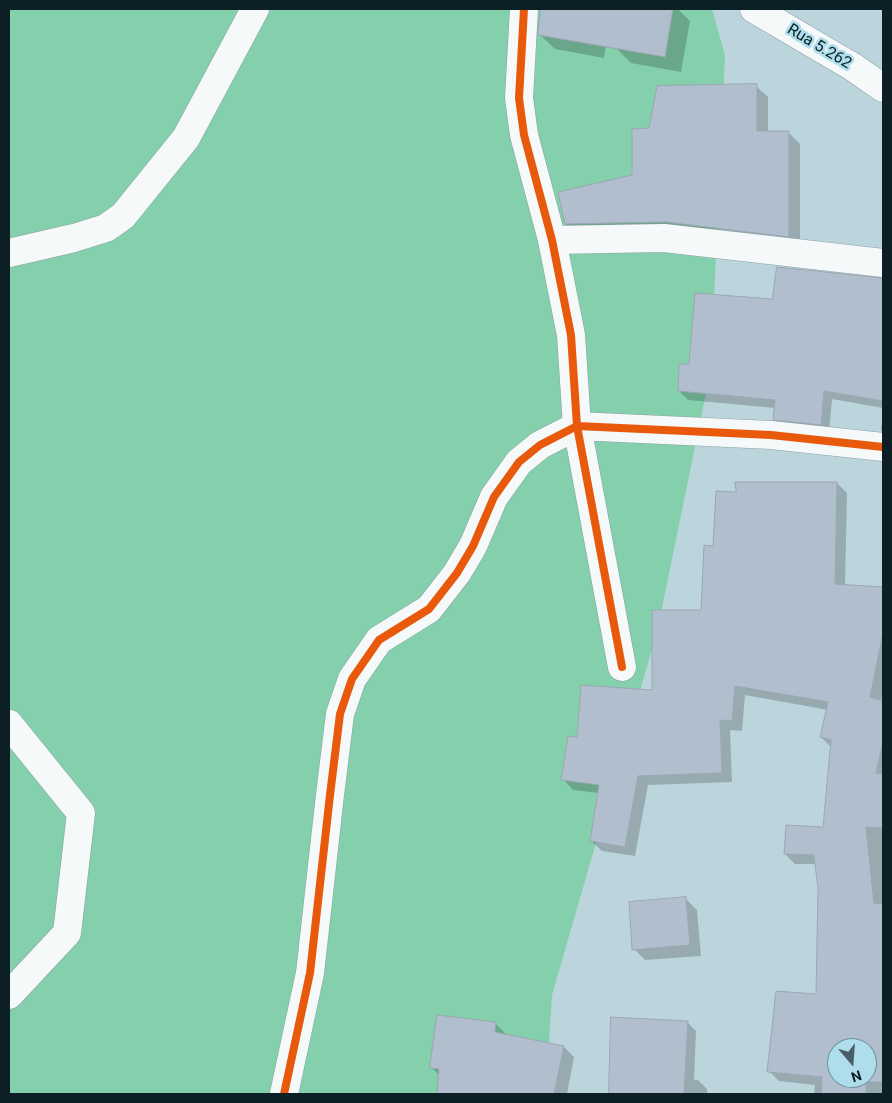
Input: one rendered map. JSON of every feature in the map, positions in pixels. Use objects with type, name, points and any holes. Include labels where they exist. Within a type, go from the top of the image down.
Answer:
[{"type":"street","points":[[9,253],[74,238],[106,228],[123,216],[186,138],[255,9]]},
{"type":"street","points":[[524,9],[519,98],[524,135],[552,240],[571,336],[577,426],[622,667]]},
{"type":"street","name":"Rua 5.262","points":[[754,9],[853,67],[883,88]]},
{"type":"street","points":[[552,240],[664,238],[883,263]]},
{"type":"street","points":[[284,1094],[310,972],[340,714],[352,679],[379,640],[429,608],[457,573],[473,546],[494,497],[519,462],[540,445],[577,426],[771,435],[883,448]]},
{"type":"street","points":[[9,724],[82,813],[67,933],[9,995]]},
{"type":"shaded area","points":[[9,9],[712,9],[725,55],[711,369],[657,632],[552,995],[546,1094],[9,1094]]},
{"type":"building","points":[[541,9],[673,9],[665,57],[538,35]]},
{"type":"building","points":[[757,84],[757,131],[789,131],[789,237],[666,222],[565,224],[558,192],[632,175],[632,129],[649,128],[657,86]]},
{"type":"building","points":[[777,267],[883,278],[883,401],[824,391],[821,425],[773,420],[775,400],[678,391],[679,364],[689,364],[695,293],[772,299]]},
{"type":"building","points":[[735,482],[837,482],[835,584],[883,587],[883,633],[870,697],[883,701],[883,742],[876,773],[883,774],[883,828],[866,827],[874,903],[883,904],[883,1082],[877,1082],[877,1038],[827,1038],[827,1088],[866,1088],[866,1094],[821,1094],[822,1077],[767,1072],[776,991],[816,994],[818,889],[814,855],[784,854],[786,825],[823,827],[831,740],[820,737],[828,702],[735,686],[732,721],[720,720],[722,773],[638,776],[625,847],[590,841],[599,785],[561,780],[568,736],[577,737],[581,685],[652,690],[652,610],[701,610],[704,545],[713,546],[716,491],[736,492]]},
{"type":"building","points":[[686,897],[690,945],[632,950],[629,902]]},
{"type":"building","points":[[437,1015],[496,1022],[495,1032],[564,1046],[554,1094],[437,1094],[439,1069],[430,1068]]},
{"type":"building","points":[[611,1017],[688,1021],[684,1094],[609,1094]]},
{"type":"cycle path","points":[[524,9],[519,98],[524,135],[552,240],[571,335],[577,426],[622,667]]},
{"type":"cycle path","points":[[284,1094],[310,973],[340,714],[352,679],[379,640],[429,609],[457,573],[473,546],[494,497],[519,462],[540,445],[577,426],[771,435],[883,447]]}]
